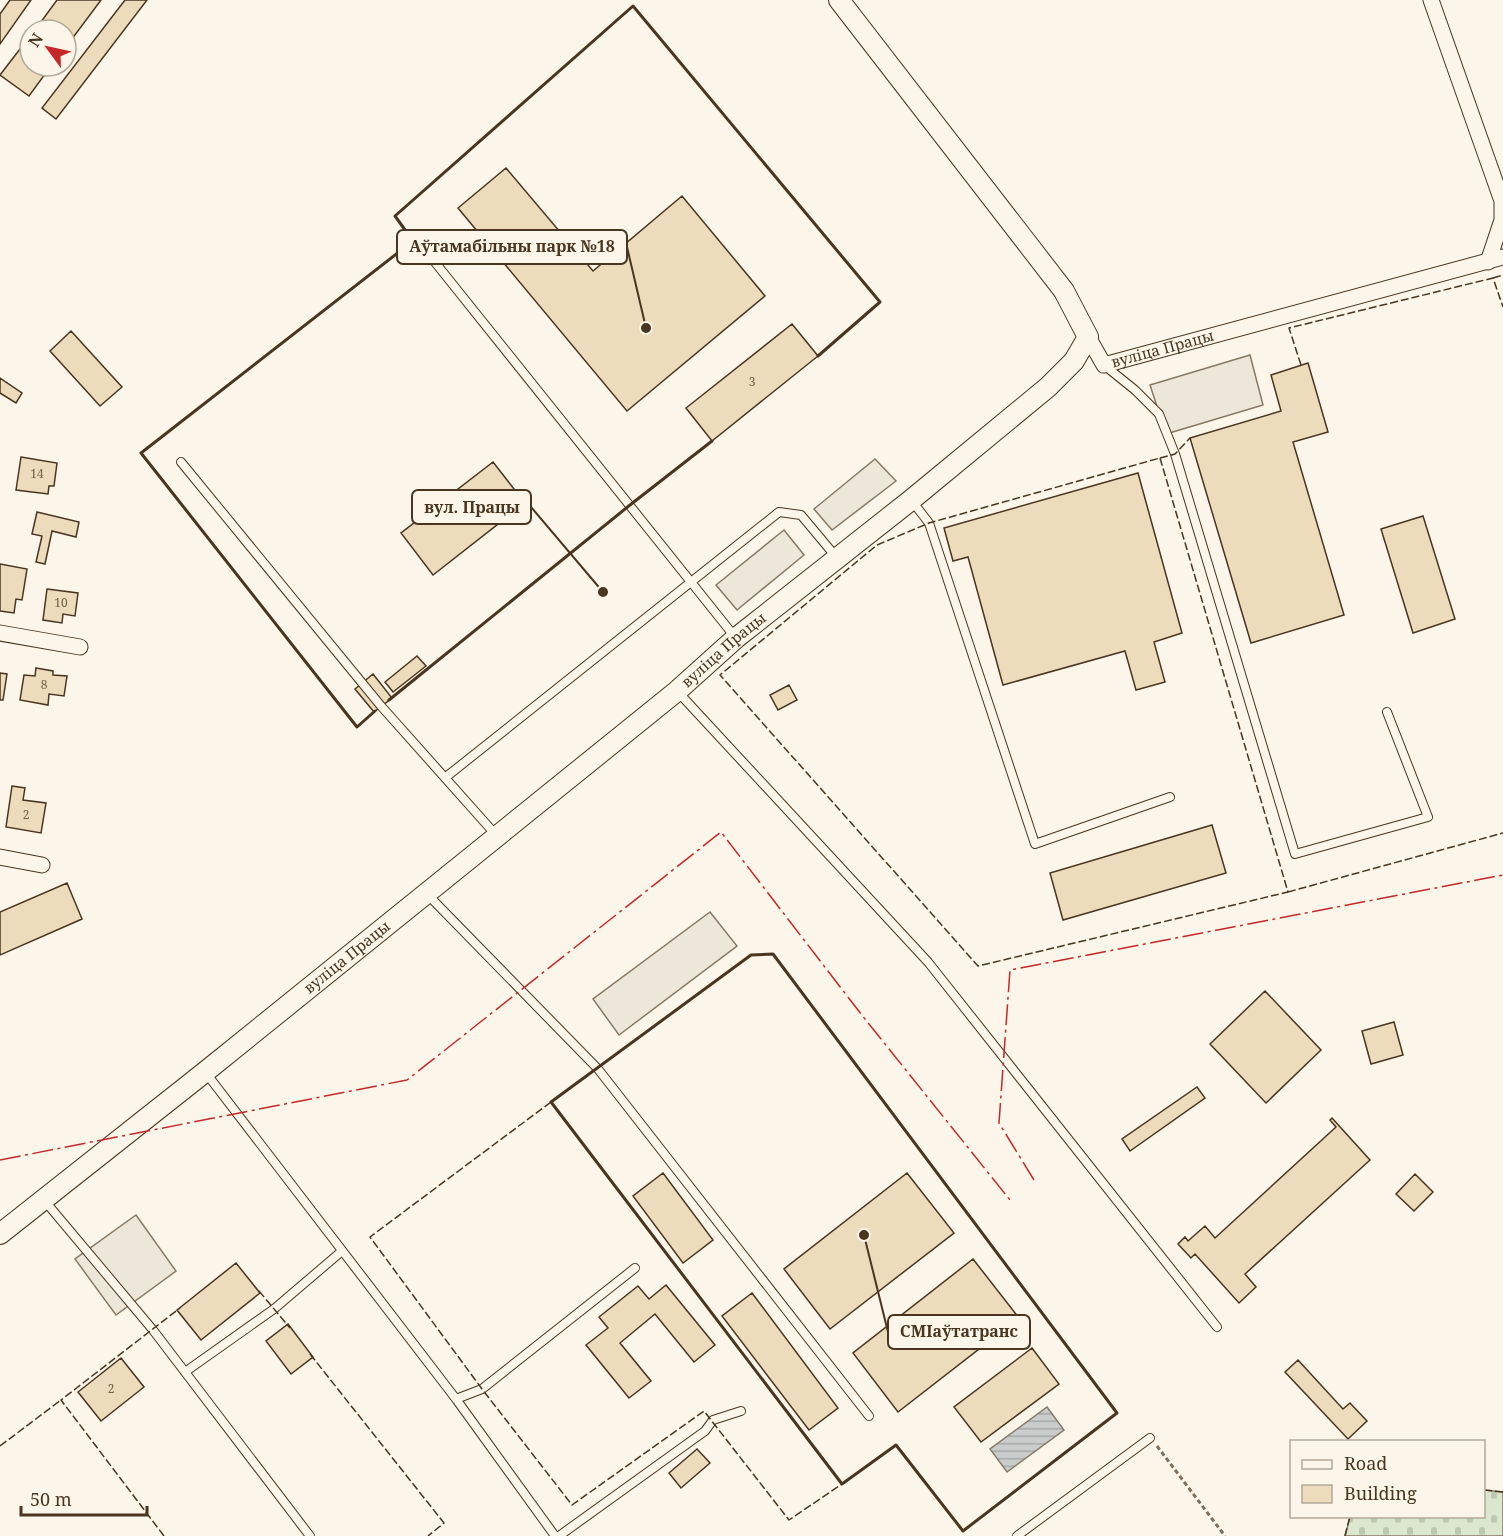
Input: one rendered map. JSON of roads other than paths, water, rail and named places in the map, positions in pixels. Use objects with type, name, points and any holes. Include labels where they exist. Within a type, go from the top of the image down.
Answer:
[{"type":"street","points":[[839,0],[1064,291],[1088,337]]},
{"type":"street","points":[[1431,0],[1502,201],[1502,220],[1496,259]]},
{"type":"street","name":"вуліца Працы","points":[[0,1234],[205,1072],[677,691],[736,638],[911,500],[1048,387],[1074,361],[1088,337],[1104,365],[1496,259]]},
{"type":"street","points":[[0,633],[80,647]]},
{"type":"street","points":[[0,857],[42,865]]},
{"type":"lane","points":[[434,261],[736,638]]},
{"type":"lane","points":[[1104,365],[1135,390],[1159,414],[1175,454],[1294,854],[1428,817],[1387,712]]},
{"type":"lane","points":[[181,462],[381,706],[496,835]]},
{"type":"lane","points":[[911,500],[929,524],[1035,844],[1170,798]]},
{"type":"lane","points":[[446,777],[779,513],[801,515],[837,558]]},
{"type":"lane","points":[[677,691],[928,962],[1217,1327]]},
{"type":"lane","points":[[426,893],[598,1068],[869,1416]]},
{"type":"lane","points":[[205,1072],[456,1399],[557,1536],[705,1431],[713,1420],[741,1411]]},
{"type":"lane","points":[[44,1198],[146,1321],[310,1536]]},
{"type":"lane","points":[[185,1372],[274,1309],[342,1251]]},
{"type":"lane","points":[[456,1399],[482,1389],[634,1268]]},
{"type":"lane","points":[[1017,1536],[1150,1438]]},
{"type":"place","name":"Аўтамабільны парк №18","points":[[646,328]]},
{"type":"place","name":"вул. Працы","points":[[603,592]]},
{"type":"place","name":"СМІаўтатранс","points":[[864,1235]]}]
